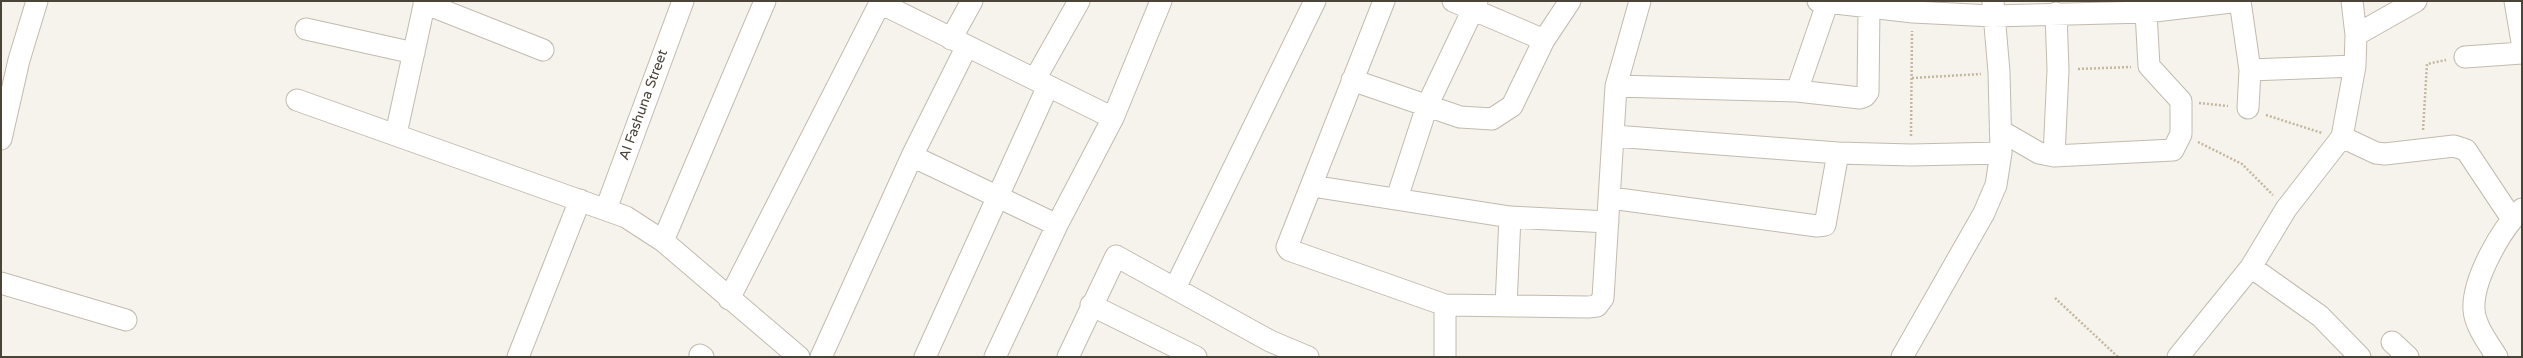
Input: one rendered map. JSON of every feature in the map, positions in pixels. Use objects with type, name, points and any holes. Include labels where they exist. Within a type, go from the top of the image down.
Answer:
[{"type":"street","points":[[1,139],[19,60],[37,1]]},
{"type":"street","name":"Al Fashuna Street","points":[[606,209],[683,1]]},
{"type":"street","points":[[663,241],[765,1]]},
{"type":"street","points":[[823,356],[912,156],[959,42],[972,1]]},
{"type":"street","points":[[925,357],[996,196],[1041,82],[1079,1]]},
{"type":"street","points":[[995,357],[1057,225],[1113,118],[1161,1]]},
{"type":"street","points":[[1175,288],[1315,1]]},
{"type":"street","points":[[1384,1],[1312,186],[1288,243],[1289,250],[1445,305],[1506,306],[1597,306],[1603,298],[1611,198],[1616,86],[1640,1]]},
{"type":"street","points":[[1453,1],[1475,5],[1544,40]]},
{"type":"street","points":[[1352,80],[1460,117],[1476,119],[1492,118],[1504,113],[1512,106],[1544,40],[1570,1]]},
{"type":"street","points":[[1797,91],[1824,2],[1869,9],[1913,12],[1993,8],[2056,13],[2146,12],[2240,1],[2250,70],[2248,108]]},
{"type":"street","points":[[2178,357],[2251,267],[2286,209],[2342,138],[2355,66],[2356,35],[2352,1]]},
{"type":"street","points":[[2356,35],[2416,1]]},
{"type":"street","points":[[2515,1],[2522,42]]},
{"type":"street","points":[[396,134],[425,2],[543,50]]},
{"type":"street","points":[[729,299],[880,2],[1113,118]]},
{"type":"street","points":[[1397,198],[1427,106],[1475,5]]},
{"type":"street","points":[[1902,357],[1984,213],[1996,185],[2001,153],[2001,131],[1999,72],[1993,8]]},
{"type":"street","points":[[1616,86],[1797,91],[1860,98],[1865,96],[1868,92],[1869,9]]},
{"type":"street","points":[[2001,131],[2038,153],[2054,156],[2173,150],[2181,134],[2181,100],[2149,66],[2146,12]]},
{"type":"street","points":[[2054,156],[2058,70],[2056,13]]},
{"type":"street","points":[[306,29],[414,53]]},
{"type":"street","points":[[2464,57],[2522,53]]},
{"type":"street","points":[[2250,70],[2355,66]]},
{"type":"street","points":[[297,100],[626,217],[663,241],[729,299],[799,357]]},
{"type":"street","points":[[1614,136],[1838,153],[1911,155],[2001,153]]},
{"type":"street","points":[[2342,138],[2376,153],[2394,154],[2454,146],[2466,150],[2517,214],[2484,267],[2477,289],[2474,311],[2482,330],[2497,357]]},
{"type":"street","points":[[1611,198],[1817,226],[1825,225],[1828,219],[1838,153]]},
{"type":"street","points":[[912,156],[1057,225]]},
{"type":"street","points":[[1312,186],[1397,198],[1510,217],[1608,222]]},
{"type":"street","points":[[518,357],[580,200]]},
{"type":"street","points":[[1506,306],[1510,217]]},
{"type":"street","points":[[1068,357],[1091,305],[1116,256],[1175,288],[1266,349],[1308,357]]},
{"type":"street","points":[[2251,267],[2320,316],[2360,357]]},
{"type":"street","points":[[1,284],[126,320]]},
{"type":"street","points":[[1091,305],[1196,357]]},
{"type":"street","points":[[1445,305],[1445,357]]},
{"type":"street","points":[[2392,342],[2408,357]]},
{"type":"path","points":[[1911,155],[1913,12]]},
{"type":"path","points":[[2422,151],[2426,64],[2464,57]]},
{"type":"path","points":[[2058,70],[2149,66]]},
{"type":"path","points":[[1912,78],[1999,72]]},
{"type":"path","points":[[2181,100],[2248,108],[2293,125],[2342,138]]},
{"type":"path","points":[[2181,134],[2242,164],[2286,209]]},
{"type":"path","points":[[2055,298],[2118,357]]}]
